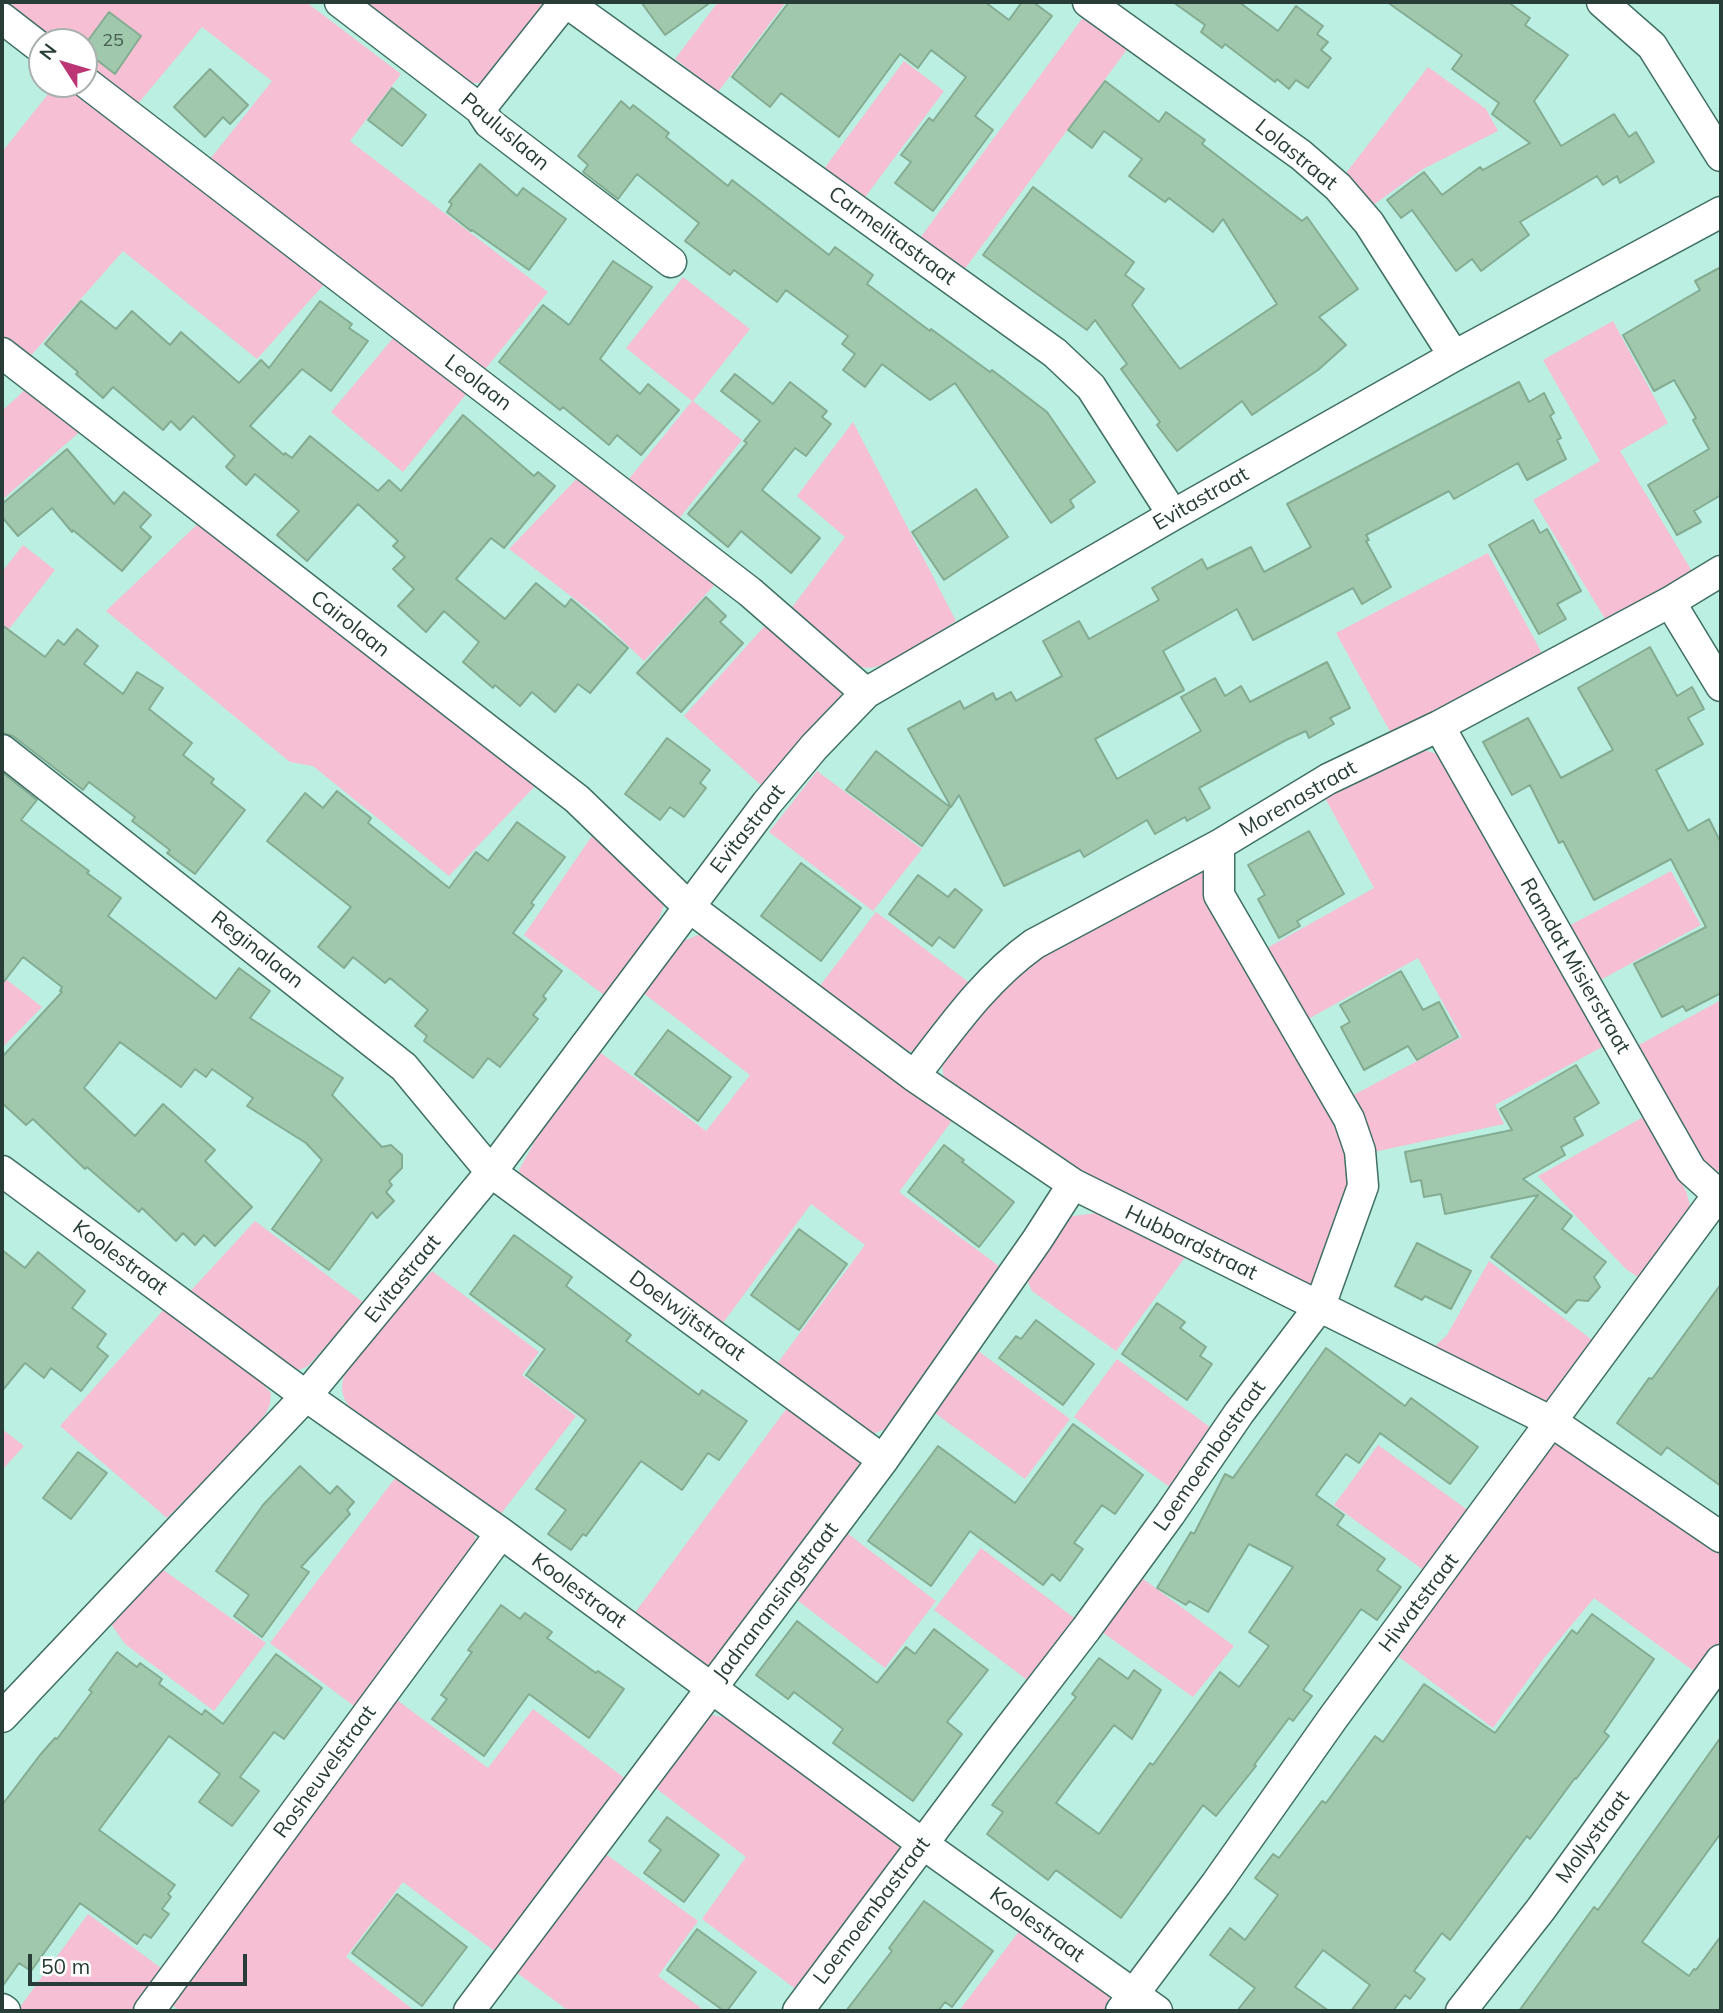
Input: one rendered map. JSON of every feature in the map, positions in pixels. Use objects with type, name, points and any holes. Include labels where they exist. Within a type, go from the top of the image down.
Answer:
[{"type":"street","name":"Pauluslaan","points":[[340,2],[481,109],[489,123],[671,262]]},
{"type":"street","points":[[481,109],[565,2]]},
{"type":"street","name":"Carmelitastraat","points":[[565,2],[1055,353],[1091,387],[1173,515]]},
{"type":"street","name":"Lolastraat","points":[[1088,2],[1301,155],[1338,187],[1369,223],[1454,356]]},
{"type":"street","points":[[1602,2],[1652,46],[1721,156]]},
{"type":"street","points":[[2,18],[28,38]]},
{"type":"street","name":"Leolaan","points":[[98,92],[750,592],[866,693]]},
{"type":"street","name":"Evitastraat","points":[[2,1717],[306,1396],[491,1172],[766,803],[814,747],[866,693],[1454,356],[1721,212]]},
{"type":"street","name":"Cairolaan","points":[[2,354],[576,799],[688,906]]},
{"type":"street","name":"Morenastraat","points":[[914,1076],[987,983],[1009,962],[1034,944],[1219,845],[1328,779],[1439,726],[1670,602],[1721,571]]},
{"type":"street","points":[[1670,602],[1721,685]]},
{"type":"street","name":"Ramdat Misierstraat","points":[[1439,726],[1691,1170],[1720,1196]]},
{"type":"street","name":"Reginalaan","points":[[2,750],[404,1067],[491,1172]]},
{"type":"street","name":"Loemoembastraat","points":[[798,2011],[1086,1629],[1239,1413],[1320,1306],[1363,1186],[1360,1151],[1349,1119],[1219,895],[1219,845]]},
{"type":"street","name":"Hubbardstraat","points":[[688,906],[914,1076],[1073,1184],[1552,1422],[1721,1537]]},
{"type":"street","name":"Koolestraat","points":[[2,1171],[306,1396],[501,1533],[923,1844],[1137,2006]]},
{"type":"street","name":"Doelwijtstraat","points":[[491,1172],[883,1460]]},
{"type":"street","name":"Jadnanansingstraat","points":[[469,2011],[883,1460],[1037,1240],[1073,1184]]},
{"type":"street","name":"Hiwatstraat","points":[[1137,2006],[1216,1884],[1333,1718],[1720,1196]]},
{"type":"street","name":"Rosheuvelstraat","points":[[149,2011],[501,1533]]},
{"type":"street","name":"Mollystraat","points":[[1461,2011],[1541,1909],[1721,1660]]},
{"type":"shaded area","points":[[306,2],[401,74],[350,141],[548,292],[482,373],[207,163],[272,81],[202,27],[136,106],[98,78],[98,28],[33,28],[2,4]]},
{"type":"shaded area","points":[[356,2],[550,2],[490,79],[480,83],[468,83]]},
{"type":"shaded area","points":[[718,2],[786,2],[718,92],[675,59]]},
{"type":"shaded area","points":[[1087,12],[1131,44],[964,270],[920,238]]},
{"type":"shaded area","points":[[904,61],[944,91],[863,200],[823,170]]},
{"type":"shaded area","points":[[1428,67],[1486,109],[1498,131],[1423,169],[1372,206],[1346,173]]},
{"type":"shaded area","points":[[45,98],[93,98],[329,279],[257,359],[123,251],[28,359],[2,339],[2,152]]},
{"type":"shaded area","points":[[683,277],[750,329],[693,401],[742,440],[678,520],[628,480],[692,401],[626,348]]},
{"type":"shaded area","points":[[1613,321],[1668,423],[1620,451],[1693,573],[1607,622],[1533,500],[1600,461],[1543,360]]},
{"type":"shaded area","points":[[399,331],[472,387],[403,472],[331,412]]},
{"type":"shaded area","points":[[30,385],[84,428],[2,500],[2,411]]},
{"type":"shaded area","points":[[853,422],[956,621],[897,659],[871,668],[861,667],[844,659],[787,614],[845,537],[797,496]]},
{"type":"shaded area","points":[[583,472],[719,580],[644,661],[597,616],[509,549]]},
{"type":"shaded area","points":[[204,518],[540,781],[449,876],[313,766],[290,762],[106,611]]},
{"type":"shaded area","points":[[23,545],[55,570],[2,638],[2,572]]},
{"type":"shaded area","points":[[1488,553],[1545,659],[1393,737],[1336,633]]},
{"type":"shaded area","points":[[770,620],[839,685],[841,695],[763,787],[684,716]]},
{"type":"shaded area","points":[[1415,751],[1440,755],[1604,1046],[1495,1105],[1504,1124],[1369,1153],[1350,1097],[1462,1037],[1418,958],[1301,1023],[1260,952],[1374,888],[1324,796]]},
{"type":"shaded area","points":[[817,771],[922,849],[873,911],[769,832]]},
{"type":"shaded area","points":[[596,830],[666,900],[655,929],[604,995],[524,935]]},
{"type":"shaded area","points":[[1206,867],[1343,1124],[1351,1199],[1315,1290],[1079,1178],[944,1080],[941,1056],[1020,963]]},
{"type":"shaded area","points":[[1671,871],[1701,925],[1595,983],[1565,928]]},
{"type":"shaded area","points":[[876,912],[975,987],[925,1046],[912,1051],[900,1050],[816,991]]},
{"type":"shaded area","points":[[698,935],[711,935],[954,1118],[899,1192],[1007,1272],[896,1425],[872,1434],[771,1372],[865,1245],[811,1204],[717,1331],[521,1181],[519,1170],[539,1134],[601,1053],[706,1131],[750,1075],[642,992],[679,943]]},
{"type":"shaded area","points":[[2,976],[42,1007],[2,1048]]},
{"type":"shaded area","points":[[1721,1000],[1721,1167],[1716,1174],[1702,1162],[1637,1046]]},
{"type":"shaded area","points":[[1645,1116],[1686,1191],[1690,1205],[1688,1216],[1642,1280],[1626,1269],[1538,1176]]},
{"type":"shaded area","points":[[1105,1212],[1189,1252],[1116,1351],[1032,1291],[1025,1276],[1059,1222],[1073,1216]]},
{"type":"shaded area","points":[[255,1221],[364,1303],[308,1366],[299,1370],[289,1370],[185,1297]]},
{"type":"shaded area","points":[[1489,1261],[1596,1343],[1558,1397],[1543,1407],[1430,1351],[1447,1335]]},
{"type":"shaded area","points":[[432,1271],[539,1352],[522,1375],[576,1416],[497,1519],[355,1413],[343,1394],[342,1385],[347,1371]]},
{"type":"shaded area","points":[[166,1307],[246,1366],[271,1393],[266,1413],[252,1431],[167,1518],[60,1426]]},
{"type":"shaded area","points":[[977,1350],[1070,1419],[1025,1479],[932,1411]]},
{"type":"shaded area","points":[[1117,1359],[1218,1433],[1175,1491],[1074,1417]]},
{"type":"shaded area","points":[[797,1402],[864,1465],[709,1671],[631,1618],[790,1404]]},
{"type":"shaded area","points":[[2,1429],[24,1446],[2,1470]]},
{"type":"shaded area","points":[[1559,1444],[1721,1548],[1721,1645],[1699,1675],[1594,1598],[1544,1658],[1493,1728],[1399,1657],[1445,1583],[1547,1448]]},
{"type":"shaded area","points":[[1378,1445],[1473,1514],[1429,1574],[1334,1505]]},
{"type":"shaded area","points":[[399,1473],[474,1531],[477,1546],[358,1709],[270,1643]]},
{"type":"shaded area","points":[[843,1530],[936,1601],[885,1668],[792,1596]]},
{"type":"shaded area","points":[[981,1548],[1081,1623],[1034,1685],[934,1610]]},
{"type":"shaded area","points":[[162,1569],[266,1643],[214,1711],[125,1644],[111,1624]]},
{"type":"shaded area","points":[[1135,1573],[1234,1646],[1193,1697],[1095,1627]]},
{"type":"shaded area","points":[[393,1697],[488,1768],[533,1709],[631,1783],[501,1956],[403,1882],[346,1957],[415,2011],[180,2011],[165,2000]]},
{"type":"shaded area","points":[[707,1714],[737,1720],[891,1837],[899,1847],[899,1857],[801,1993],[702,1919],[746,1857],[649,1783]]},
{"type":"shaded area","points":[[600,1850],[698,1921],[658,1976],[705,2011],[569,2011],[513,1970]]},
{"type":"shaded area","points":[[88,1914],[169,1974],[142,2011],[17,2011]]},
{"type":"shaded area","points":[[1023,1926],[1105,1988],[1110,1998],[1109,2011],[959,2011]]},
{"type":"building","points":[[641,2],[711,2],[665,35]]},
{"type":"building","points":[[789,2],[985,2],[1009,20],[1022,2],[1033,2],[1052,16],[975,116],[993,130],[933,211],[895,183],[911,162],[901,155],[929,118],[933,121],[966,77],[931,50],[918,68],[900,54],[839,137],[781,93],[770,107],[732,77]]},
{"type":"building","points":[[1173,2],[1239,2],[1278,31],[1296,6],[1323,26],[1317,34],[1328,42],[1321,50],[1331,58],[1308,88],[1296,80],[1289,89],[1277,79],[1275,82],[1225,44],[1222,48],[1201,32],[1205,25]]},
{"type":"building","points":[[1387,2],[1508,2],[1530,18],[1525,25],[1568,55],[1534,101],[1561,146],[1614,114],[1629,137],[1636,132],[1654,162],[1620,183],[1617,176],[1603,185],[1597,176],[1520,222],[1529,235],[1481,271],[1472,259],[1456,271],[1412,210],[1401,218],[1387,200],[1424,172],[1442,195],[1480,167],[1483,170],[1530,143],[1492,114],[1499,103],[1452,69],[1462,55]]},
{"type":"building","points":[[109,12],[141,36],[115,74],[98,61],[97,28]]},
{"type":"building","points":[[210,69],[248,105],[230,124],[223,117],[205,137],[174,107]]},
{"type":"building","points":[[1105,81],[1159,122],[1166,112],[1205,140],[1202,144],[1302,221],[1307,217],[1358,289],[1319,317],[1346,345],[1318,370],[1252,415],[1242,401],[1177,451],[1157,425],[1160,422],[1121,369],[1127,364],[1095,320],[1087,330],[983,255],[1033,187],[1134,262],[1125,275],[1144,289],[1132,305],[1180,369],[1277,304],[1223,219],[1213,232],[1169,198],[1165,202],[1129,176],[1142,159],[1104,131],[1092,148],[1068,130]]},
{"type":"building","points":[[392,88],[426,115],[402,146],[368,120]]},
{"type":"building","points":[[621,101],[630,109],[633,105],[669,133],[666,137],[728,186],[732,180],[829,255],[835,247],[873,275],[867,284],[930,331],[931,329],[990,372],[992,370],[1047,412],[1095,482],[1070,500],[1074,507],[1051,523],[955,383],[930,400],[882,364],[865,387],[843,370],[855,354],[842,344],[848,336],[786,290],[777,302],[734,270],[730,275],[685,241],[699,223],[637,174],[618,199],[583,172],[588,165],[578,156]]},
{"type":"building","points":[[480,164],[517,196],[523,188],[566,219],[529,270],[447,212],[452,204],[449,202]]},
{"type":"building","points":[[613,261],[652,287],[600,359],[640,394],[648,384],[679,410],[641,455],[617,435],[609,445],[563,407],[560,410],[499,362],[543,305],[569,325]]},
{"type":"building","points":[[1721,267],[1721,495],[1694,511],[1701,522],[1677,535],[1648,485],[1709,449],[1693,420],[1696,418],[1674,380],[1654,391],[1623,335],[1700,290],[1695,281]]},
{"type":"building","points":[[81,301],[116,329],[132,311],[170,345],[181,332],[239,383],[261,360],[269,368],[320,301],[352,324],[349,328],[368,341],[331,391],[302,369],[250,426],[284,455],[285,453],[292,458],[310,436],[378,491],[389,480],[401,491],[463,415],[534,476],[538,472],[555,486],[504,548],[491,538],[456,579],[505,619],[536,583],[565,607],[571,599],[628,648],[590,693],[578,684],[555,712],[532,692],[520,706],[495,685],[493,688],[463,662],[479,642],[444,611],[426,632],[398,606],[414,589],[393,569],[405,557],[393,546],[398,541],[358,504],[307,561],[277,535],[299,511],[255,474],[246,485],[226,467],[235,456],[193,416],[180,430],[171,421],[163,430],[113,387],[103,398],[76,374],[78,372],[45,344]]},
{"type":"building","points":[[735,374],[773,404],[790,382],[827,411],[822,417],[831,424],[806,456],[795,448],[762,490],[820,538],[791,573],[741,531],[728,547],[688,514],[747,443],[744,441],[760,421],[721,391]]},
{"type":"building","points":[[1519,382],[1529,402],[1544,393],[1554,413],[1550,416],[1561,438],[1557,440],[1566,459],[1527,480],[1518,463],[1454,499],[1449,491],[1366,535],[1369,540],[1366,541],[1391,587],[1362,604],[1353,588],[1253,640],[1237,609],[1163,651],[1184,690],[1095,739],[1117,779],[1201,731],[1181,697],[1215,678],[1225,696],[1241,686],[1250,702],[1327,662],[1350,708],[1330,718],[1334,724],[1309,738],[1306,731],[1286,740],[1199,788],[1210,808],[1187,821],[1185,817],[1155,834],[1147,820],[1084,857],[1080,850],[1004,886],[959,795],[951,807],[908,729],[960,701],[964,709],[993,693],[996,700],[1011,692],[1016,701],[1062,676],[1043,641],[1079,621],[1089,639],[1159,600],[1152,588],[1202,559],[1207,569],[1251,547],[1264,572],[1311,547],[1287,504]]},
{"type":"building","points":[[67,449],[114,504],[124,492],[151,515],[140,527],[151,537],[122,571],[73,530],[72,532],[52,508],[18,536],[2,517],[2,504]]},
{"type":"building","points":[[976,489],[1008,537],[944,580],[912,532]]},
{"type":"building","points":[[1533,520],[1540,533],[1547,529],[1581,591],[1557,604],[1566,619],[1539,634],[1489,545]]},
{"type":"building","points":[[706,597],[726,616],[720,622],[743,643],[681,712],[637,673]]},
{"type":"building","points":[[2,625],[45,657],[58,640],[64,645],[77,629],[98,646],[84,664],[123,694],[137,672],[163,688],[149,709],[192,743],[183,755],[214,779],[211,783],[245,810],[195,874],[167,853],[170,850],[132,821],[135,817],[89,782],[83,790],[13,736],[2,733]]},
{"type":"building","points":[[1650,647],[1677,696],[1692,687],[1704,709],[1688,718],[1703,744],[1656,770],[1688,831],[1709,819],[1721,843],[1721,993],[1686,1011],[1683,1006],[1662,1017],[1634,964],[1706,927],[1671,859],[1594,900],[1563,841],[1559,843],[1530,785],[1512,795],[1483,742],[1528,718],[1561,778],[1613,750],[1578,688]]},
{"type":"building","points":[[667,738],[710,770],[700,783],[706,788],[684,817],[670,807],[660,820],[625,794]]},
{"type":"building","points":[[876,751],[950,807],[922,846],[846,790]]},
{"type":"building","points":[[2,772],[37,800],[21,820],[121,898],[108,916],[216,999],[239,968],[270,991],[250,1018],[343,1078],[332,1095],[382,1147],[391,1145],[402,1155],[402,1168],[389,1181],[392,1185],[386,1192],[394,1201],[377,1218],[372,1212],[329,1270],[272,1229],[322,1160],[306,1143],[247,1106],[253,1098],[212,1069],[206,1077],[195,1069],[181,1087],[120,1042],[84,1088],[135,1136],[163,1104],[215,1150],[205,1161],[252,1207],[215,1246],[204,1235],[195,1245],[183,1233],[176,1241],[142,1208],[139,1212],[87,1167],[85,1169],[33,1119],[26,1125],[2,1103],[2,1057],[62,992],[62,987],[23,957],[2,984]]},
{"type":"building","points":[[337,791],[371,818],[368,823],[449,888],[476,852],[488,861],[517,822],[565,857],[513,933],[562,971],[543,996],[546,999],[533,1015],[538,1019],[500,1067],[488,1058],[473,1078],[424,1041],[427,1036],[415,1026],[428,1010],[390,978],[385,983],[353,957],[344,968],[318,947],[351,907],[267,841],[305,793],[323,808]]},
{"type":"building","points":[[1309,831],[1344,894],[1297,921],[1300,926],[1279,938],[1258,899],[1265,895],[1248,865]]},
{"type":"building","points":[[801,863],[861,908],[821,961],[761,916]]},
{"type":"building","points":[[918,875],[948,897],[955,889],[982,910],[954,948],[939,937],[932,946],[889,914]]},
{"type":"building","points":[[1401,971],[1423,1010],[1439,1002],[1458,1037],[1417,1060],[1408,1046],[1364,1070],[1341,1027],[1350,1022],[1340,1005]]},
{"type":"building","points":[[668,1030],[731,1077],[698,1121],[635,1074]]},
{"type":"building","points":[[1576,1065],[1599,1103],[1574,1118],[1583,1135],[1561,1147],[1565,1155],[1523,1179],[1572,1216],[1562,1229],[1606,1262],[1594,1277],[1600,1287],[1588,1301],[1577,1300],[1566,1313],[1491,1257],[1538,1195],[1445,1214],[1441,1194],[1424,1197],[1421,1180],[1411,1182],[1405,1152],[1512,1130],[1500,1109]]},
{"type":"building","points":[[944,1145],[1014,1202],[979,1247],[908,1192]]},
{"type":"building","points":[[799,1229],[847,1264],[799,1330],[751,1295]]},
{"type":"building","points":[[514,1235],[572,1277],[566,1286],[631,1335],[626,1341],[699,1395],[702,1390],[747,1421],[719,1460],[708,1453],[682,1490],[641,1461],[586,1536],[583,1534],[571,1550],[548,1534],[566,1510],[536,1489],[586,1420],[526,1375],[545,1349],[470,1294]]},
{"type":"building","points":[[1417,1243],[1471,1271],[1451,1309],[1425,1296],[1422,1300],[1395,1286]]},
{"type":"building","points":[[2,1250],[25,1268],[38,1252],[85,1291],[72,1308],[106,1334],[97,1347],[108,1356],[81,1391],[51,1368],[44,1378],[25,1363],[2,1391]]},
{"type":"building","points":[[1721,1284],[1721,1486],[1667,1447],[1661,1455],[1617,1423]]},
{"type":"building","points":[[1157,1303],[1185,1322],[1180,1328],[1206,1347],[1200,1356],[1212,1364],[1187,1400],[1122,1354]]},
{"type":"building","points":[[1036,1320],[1094,1364],[1063,1405],[999,1358],[1016,1336],[1021,1339]]},
{"type":"building","points":[[1326,1348],[1405,1406],[1411,1398],[1478,1447],[1450,1484],[1380,1433],[1359,1463],[1346,1454],[1316,1495],[1344,1515],[1337,1525],[1385,1559],[1377,1570],[1401,1587],[1377,1620],[1361,1609],[1303,1690],[1312,1696],[1293,1721],[1289,1718],[1254,1765],[1256,1766],[1216,1816],[1203,1805],[1121,1918],[1056,1870],[1048,1880],[987,1834],[1003,1812],[992,1805],[1076,1697],[1072,1694],[1099,1658],[1128,1679],[1134,1670],[1161,1690],[1132,1739],[1114,1725],[1056,1803],[1099,1834],[1220,1672],[1239,1687],[1269,1646],[1249,1632],[1293,1567],[1249,1544],[1208,1612],[1189,1601],[1186,1605],[1157,1588],[1191,1532],[1194,1534],[1225,1474],[1233,1478]]},
{"type":"building","points":[[1073,1424],[1143,1475],[1115,1514],[1102,1505],[1074,1543],[1083,1549],[1060,1581],[1052,1574],[1043,1585],[970,1531],[931,1586],[868,1541],[938,1446],[1015,1503]]},
{"type":"building","points":[[78,1452],[107,1473],[71,1519],[43,1498]]},
{"type":"building","points":[[300,1466],[330,1494],[337,1486],[354,1502],[347,1510],[350,1514],[301,1567],[309,1572],[262,1637],[234,1616],[249,1595],[216,1571],[263,1505]]},
{"type":"building","points":[[501,1605],[520,1619],[525,1613],[552,1632],[547,1638],[596,1673],[598,1671],[624,1689],[589,1738],[529,1694],[484,1756],[432,1719],[447,1699],[441,1695],[472,1652],[468,1650]]},
{"type":"building","points":[[1592,1614],[1654,1659],[1604,1732],[1609,1736],[1530,1839],[1527,1836],[1450,1940],[1442,1933],[1414,1971],[1425,1979],[1410,1999],[1405,1995],[1393,2011],[1351,2011],[1370,1985],[1323,1950],[1295,1987],[1329,2011],[1237,2011],[1255,1988],[1210,1955],[1230,1928],[1245,1940],[1278,1895],[1255,1878],[1273,1854],[1279,1858],[1322,1801],[1326,1803],[1375,1736],[1383,1742],[1424,1684],[1495,1733],[1572,1630],[1577,1634]]},
{"type":"building","points":[[797,1621],[877,1683],[906,1647],[915,1654],[934,1629],[988,1670],[947,1722],[962,1734],[913,1801],[833,1743],[843,1729],[794,1692],[788,1699],[756,1675]]},
{"type":"building","points":[[117,1652],[137,1667],[140,1663],[162,1679],[159,1684],[202,1715],[205,1710],[223,1724],[276,1654],[322,1688],[284,1739],[274,1732],[240,1777],[259,1791],[232,1826],[199,1802],[220,1774],[169,1736],[99,1830],[175,1885],[168,1894],[171,1897],[162,1909],[169,1914],[151,1938],[144,1934],[137,1944],[80,1903],[31,1971],[19,1963],[2,1987],[2,1805],[40,1755],[57,1739],[92,1692],[89,1690]]},
{"type":"building","points":[[1721,1737],[1721,1833],[1642,1942],[1689,1976],[1721,1936],[1721,2011],[1519,2011],[1594,1907],[1598,1910]]},
{"type":"building","points":[[667,1817],[719,1855],[684,1902],[644,1873],[661,1850],[649,1841]]},
{"type":"building","points":[[397,1894],[467,1947],[422,2006],[352,1953]]},
{"type":"building","points":[[924,1901],[993,1951],[952,2007],[945,2002],[938,2011],[846,2011],[892,1951],[889,1948]]},
{"type":"building","points":[[697,1929],[756,1972],[727,2011],[667,1970]]}]
